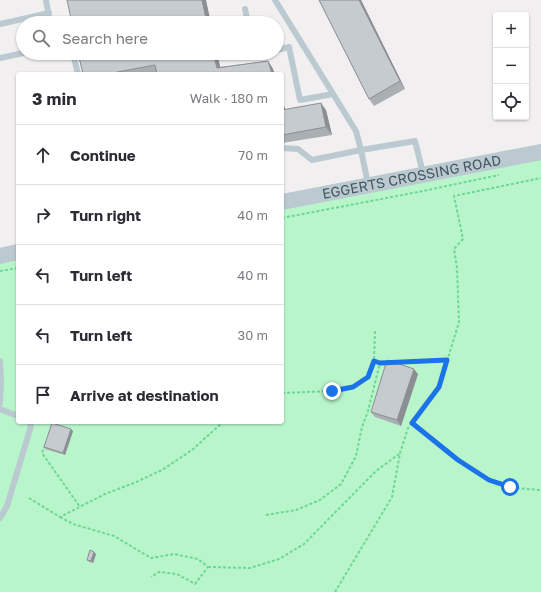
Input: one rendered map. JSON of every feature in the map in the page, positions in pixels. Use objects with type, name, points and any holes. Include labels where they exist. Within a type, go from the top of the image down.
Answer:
[{"type":"street","name":"EGGERTS CROSSING ROAD","points":[[284,202],[541,152]]},
{"type":"street","points":[[0,256],[16,252]]},
{"type":"lane","points":[[46,0],[49,16]]},
{"type":"lane","points":[[275,0],[356,131],[369,186]]},
{"type":"lane","points":[[245,9],[246,16]]},
{"type":"lane","points":[[36,16],[49,13]]},
{"type":"lane","points":[[0,24],[16,20]]},
{"type":"lane","points":[[284,48],[289,47],[300,100],[333,94]]},
{"type":"lane","points":[[0,58],[16,55]]},
{"type":"lane","points":[[74,60],[78,72]]},
{"type":"lane","points":[[284,148],[298,149],[312,160],[415,141],[423,175]]},
{"type":"lane","points":[[0,361],[0,403]]},
{"type":"lane","points":[[0,410],[16,415]]},
{"type":"lane","points":[[0,518],[7,506],[31,426],[30,424]]},
{"type":"path","points":[[284,218],[504,174]]},
{"type":"path","points":[[335,592],[392,497],[400,453],[408,428],[439,387],[459,322],[457,268],[454,249],[463,239],[454,196],[541,178]]},
{"type":"path","points":[[0,271],[16,268]]},
{"type":"path","points":[[284,393],[332,391],[353,387],[368,377],[374,361],[375,331]]},
{"type":"path","points":[[374,361],[380,363],[447,360]]},
{"type":"path","points":[[266,515],[296,510],[320,500],[341,484],[356,456],[362,427],[368,411],[380,363]]},
{"type":"path","points":[[412,423],[458,460],[489,480],[510,487],[541,490]]},
{"type":"path","points":[[60,517],[105,494],[162,470],[192,450],[221,424]]},
{"type":"path","points":[[46,441],[42,453],[80,507]]},
{"type":"path","points":[[29,498],[73,524],[114,536],[151,558],[174,554],[198,559],[208,567],[250,568],[279,559],[304,544],[376,471],[400,453]]},
{"type":"path","points":[[151,577],[159,572],[177,574],[195,584],[208,567]]},
{"type":"green space","points":[[541,144],[541,592],[0,592],[0,250],[16,246],[16,424],[284,424],[284,195]]},
{"type":"building","points":[[67,0],[202,0],[205,16],[70,16]]},
{"type":"building","points":[[319,0],[359,0],[400,81],[369,99]]},
{"type":"building","points":[[80,60],[215,60],[217,68],[268,61],[271,72],[157,72],[155,65],[118,72],[83,72]]},
{"type":"building","points":[[321,103],[326,127],[284,135],[284,110]]},
{"type":"building","points":[[387,360],[414,369],[397,420],[371,412]]},
{"type":"building","points":[[52,424],[71,429],[63,453],[44,447]]},
{"type":"building","points":[[90,550],[94,552],[91,561],[87,560]]},
{"type":"route","points":[[332,391],[353,387],[368,377],[374,361],[380,363],[447,360],[439,387],[412,423],[458,460],[489,480],[510,487]]}]
